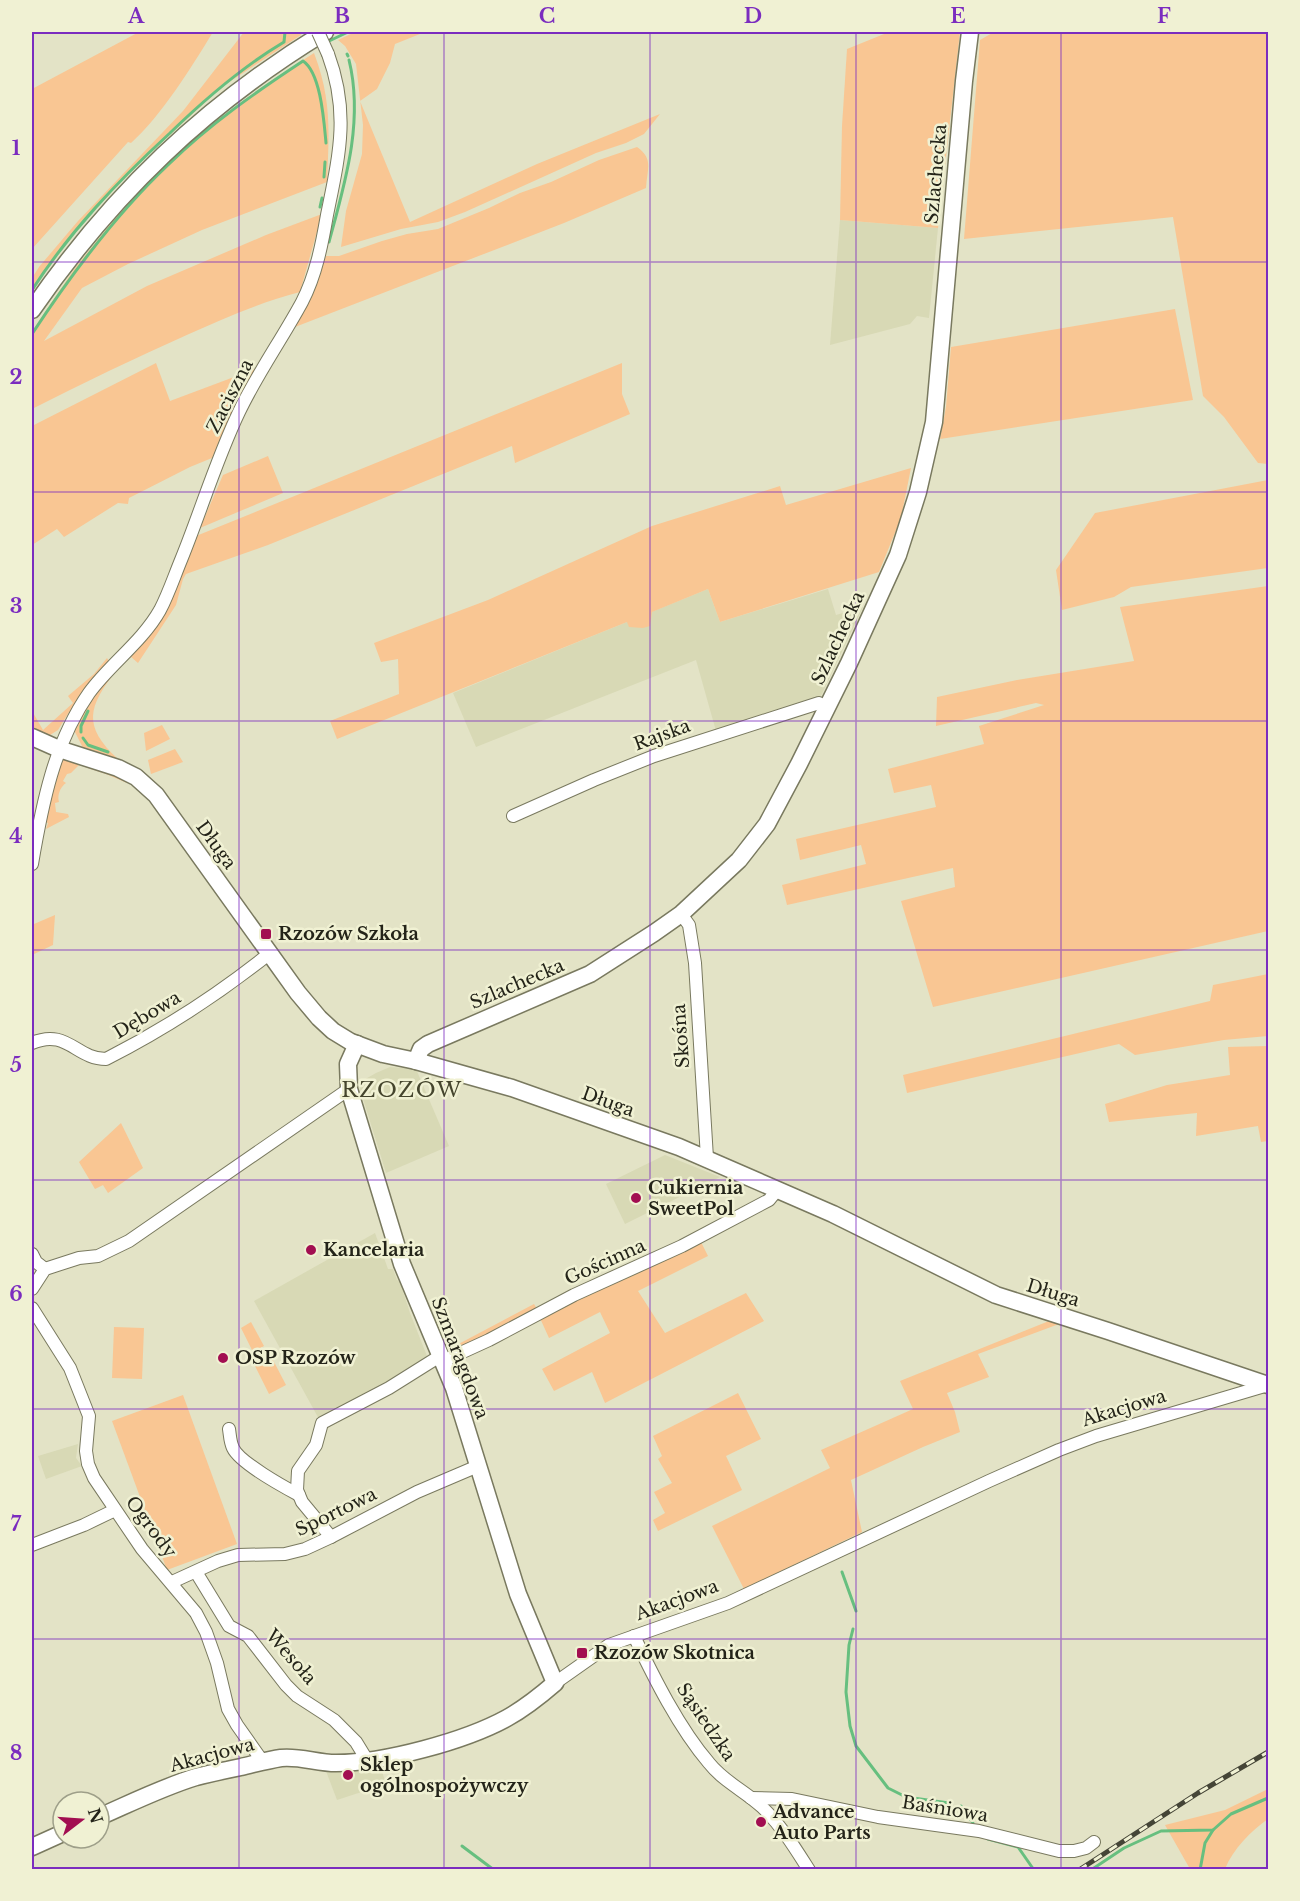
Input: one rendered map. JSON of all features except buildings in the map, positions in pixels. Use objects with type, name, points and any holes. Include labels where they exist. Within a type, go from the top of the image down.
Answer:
[{"type":"street","name":"Zaciszna","points":[[32,864],[39,825],[59,749],[68,726],[89,693],[148,627],[160,610],[239,412],[303,300],[320,250],[340,153],[339,94],[334,71],[318,32]]},
{"type":"street","points":[[32,310],[98,222],[170,147],[259,74],[325,32]]},
{"type":"street","name":"Szlachecka","points":[[416,1061],[421,1049],[428,1044],[590,974],[654,933],[681,914],[739,860],[767,824],[849,663],[898,555],[918,492],[934,422],[970,32]]},
{"type":"street","name":"Rajska","points":[[513,816],[594,780],[675,749],[819,703],[827,707]]},
{"type":"street","name":"Długa","points":[[32,737],[59,749],[118,768],[136,777],[156,795],[319,1018],[333,1031],[357,1044],[391,1056],[512,1088],[707,1158],[833,1214],[996,1295],[1268,1385]]},
{"type":"street","name":"Skośna","points":[[681,914],[689,925],[695,963],[707,1158]]},
{"type":"street","name":"Dębowa","points":[[32,1043],[40,1040],[60,1041],[74,1046],[90,1057],[106,1059],[236,981],[270,952]]},
{"type":"street","name":"Szmaragdowa","points":[[357,1044],[348,1064],[349,1089],[402,1264],[462,1412],[518,1594],[555,1683]]},
{"type":"street","points":[[32,1288],[45,1269],[79,1258],[98,1256],[129,1241],[349,1089]]},
{"type":"street","name":"Gościnna","points":[[299,1495],[297,1476],[316,1445],[322,1423],[441,1358],[489,1340],[574,1295],[682,1246],[769,1200],[778,1189]]},
{"type":"street","points":[[32,1254],[36,1262],[45,1269]]},
{"type":"street","name":"Ogrody","points":[[32,1308],[70,1368],[89,1416],[86,1452],[94,1478],[142,1549],[196,1613],[206,1632],[217,1663],[228,1709],[263,1762]]},
{"type":"street","name":"Akacjowa","points":[[111,1812],[199,1776],[263,1762],[296,1758],[336,1763],[367,1760],[425,1748],[490,1727],[522,1710],[555,1683],[609,1646],[728,1603],[989,1481],[1066,1448],[1107,1432],[1268,1385]]},
{"type":"street","points":[[229,1429],[233,1450],[272,1480],[299,1495],[302,1502],[331,1537]]},
{"type":"street","name":"Sportowa","points":[[172,1582],[218,1561],[238,1555],[285,1554],[305,1549],[417,1492],[478,1466]]},
{"type":"street","points":[[32,1545],[115,1510]]},
{"type":"street","name":"Wesoła","points":[[196,1572],[229,1626],[248,1636],[297,1696],[334,1720],[356,1742],[367,1760]]},
{"type":"street","name":"Sąsiedzka","points":[[634,1636],[647,1664],[699,1750],[723,1779],[751,1798],[777,1822],[809,1869]]},
{"type":"street","name":"Baśniowa","points":[[751,1798],[792,1799],[878,1817],[979,1830],[1059,1851],[1086,1848],[1094,1842]]},
{"type":"street","points":[[32,1847],[51,1838]]},
{"type":"shaded area","points":[[139,32],[213,32],[186,76],[154,119],[131,143],[128,142],[32,249],[32,89]]},
{"type":"shaded area","points":[[244,32],[300,32],[301,35],[223,86],[138,164],[87,218],[50,264],[32,292],[32,278],[39,267],[78,221],[183,111]]},
{"type":"shaded area","points":[[355,32],[425,32],[395,44],[390,63],[377,89],[360,101],[356,64],[345,46],[338,40]]},
{"type":"shaded area","points":[[889,32],[960,32],[938,228],[840,220],[842,126],[847,49]]},
{"type":"shaded area","points":[[994,32],[1268,32],[1268,464],[1258,463],[1224,417],[1203,396],[1173,217],[964,239],[980,40]]},
{"type":"shaded area","points":[[314,53],[327,102],[329,132],[327,182],[202,230],[82,288],[44,341],[147,286],[266,235],[322,214],[300,292],[257,305],[216,322],[129,361],[32,409],[32,331],[75,268],[112,222],[166,164],[207,128],[265,85]]},
{"type":"shaded area","points":[[360,102],[410,222],[537,164],[660,114],[644,134],[465,212],[438,222],[401,229],[341,247],[346,211],[362,154],[363,125]]},
{"type":"shaded area","points":[[637,147],[648,160],[646,188],[564,223],[295,327],[307,305],[326,256],[339,256],[407,234],[438,229],[599,160]]},
{"type":"shaded area","points":[[840,220],[938,228],[929,318],[917,316],[910,324],[830,345]]},
{"type":"shaded area","points":[[1175,309],[1193,400],[940,439],[946,407],[951,347]]},
{"type":"shaded area","points":[[156,363],[170,401],[258,368],[212,458],[129,498],[128,504],[118,503],[64,537],[57,529],[32,545],[32,426]]},
{"type":"shaded area","points":[[622,363],[622,394],[630,414],[515,463],[512,446],[268,545],[186,574],[176,605],[138,663],[130,656],[196,536]]},
{"type":"shaded area","points":[[268,456],[283,493],[200,528],[223,475]]},
{"type":"shaded area","points":[[911,468],[901,518],[879,572],[720,622],[708,589],[652,612],[650,626],[629,627],[627,622],[337,739],[330,721],[399,694],[398,659],[381,662],[374,643],[488,600],[652,526],[780,486],[786,505]]},
{"type":"shaded area","points":[[1268,480],[1268,568],[1131,587],[1114,597],[1062,610],[1056,570],[1095,513]]},
{"type":"shaded area","points":[[1268,586],[1268,931],[933,1007],[901,901],[955,887],[953,868],[787,905],[782,885],[866,864],[861,845],[800,860],[796,839],[936,807],[931,785],[894,793],[888,769],[984,744],[979,726],[1044,705],[1036,703],[936,726],[937,697],[1017,680],[1134,661],[1120,607]]},
{"type":"shaded area","points":[[708,589],[720,622],[828,589],[836,615],[863,607],[821,696],[716,731],[696,660],[476,747],[453,693]]},
{"type":"shaded area","points":[[107,658],[110,663],[71,713],[69,712],[58,730],[50,735],[32,728],[32,711],[43,730],[73,703],[68,696],[94,674]]},
{"type":"shaded area","points":[[115,668],[117,670],[100,694],[93,716],[94,726],[99,736],[118,759],[83,748],[75,732],[78,718]]},
{"type":"shaded area","points":[[162,725],[170,739],[146,751],[144,733]]},
{"type":"shaded area","points":[[175,749],[183,762],[151,774],[148,760]]},
{"type":"shaded area","points":[[66,758],[131,781],[127,783],[79,765],[67,774],[63,781],[66,783],[58,797],[59,802],[55,803],[56,812],[68,814],[69,817],[46,829],[48,823],[45,822],[62,760]]},
{"type":"shaded area","points":[[55,915],[53,945],[32,955],[34,924]]},
{"type":"shaded area","points":[[1268,974],[1268,1036],[1224,1040],[1135,1055],[1119,1044],[907,1093],[903,1075],[1210,1001],[1213,985]]},
{"type":"shaded area","points":[[1268,1046],[1268,1141],[1261,1142],[1258,1126],[1196,1136],[1197,1113],[1109,1122],[1105,1104],[1167,1085],[1230,1075],[1228,1047]]},
{"type":"shaded area","points":[[390,1067],[416,1069],[449,1146],[386,1173],[360,1089],[362,1081]]},
{"type":"shaded area","points":[[121,1123],[143,1168],[108,1193],[103,1185],[95,1189],[79,1162]]},
{"type":"shaded area","points":[[665,1155],[720,1177],[625,1224],[606,1184]]},
{"type":"shaded area","points":[[375,1233],[388,1269],[393,1269],[400,1282],[427,1356],[384,1384],[319,1419],[254,1301]]},
{"type":"shaded area","points":[[700,1240],[708,1256],[638,1291],[665,1333],[746,1293],[764,1321],[605,1403],[592,1372],[554,1391],[542,1369],[610,1333],[600,1312],[549,1338],[539,1316]]},
{"type":"shaded area","points":[[534,1304],[537,1309],[453,1352],[451,1348]]},
{"type":"shaded area","points":[[1049,1321],[1059,1324],[978,1354],[989,1377],[947,1393],[960,1432],[851,1480],[862,1532],[744,1589],[712,1526],[830,1468],[821,1450],[913,1409],[900,1381]]},
{"type":"shaded area","points":[[251,1322],[264,1346],[253,1352],[241,1328]]},
{"type":"shaded area","points":[[114,1327],[144,1328],[142,1379],[112,1378]]},
{"type":"shaded area","points":[[272,1358],[286,1385],[269,1394],[255,1366]]},
{"type":"shaded area","points":[[738,1393],[761,1439],[726,1456],[742,1490],[658,1531],[653,1520],[665,1513],[654,1492],[672,1483],[658,1459],[662,1456],[653,1436]]},
{"type":"shaded area","points":[[183,1395],[237,1544],[167,1570],[112,1421]]},
{"type":"shaded area","points":[[78,1444],[76,1458],[82,1466],[46,1479],[38,1456]]},
{"type":"shaded area","points":[[380,1765],[386,1784],[337,1800],[326,1771]]},
{"type":"shaded area","points":[[1268,1789],[1268,1819],[1243,1841],[1225,1869],[1190,1869],[1165,1825],[1225,1810]]},
{"type":"waterway","points":[[32,290],[62,247],[132,169],[224,84],[284,42],[285,32]]},
{"type":"waterway","points":[[327,42],[348,32]]},
{"type":"waterway","points":[[329,242],[351,152],[354,106],[349,60]]},
{"type":"waterway","points":[[32,334],[96,245],[150,183],[217,122],[303,61],[309,67],[318,87],[326,143]]},
{"type":"waterway","points":[[324,177],[325,162]]},
{"type":"waterway","points":[[320,207],[322,198]]},
{"type":"waterway","points":[[81,732],[81,726],[88,711]]},
{"type":"waterway","points":[[83,738],[88,745],[108,752]]},
{"type":"waterway","points":[[842,1572],[856,1611]]},
{"type":"waterway","points":[[853,1629],[849,1645],[846,1692],[850,1726],[856,1746],[888,1788],[906,1797],[949,1803]]},
{"type":"waterway","points":[[1091,1870],[1124,1848],[1161,1831],[1213,1830],[1231,1814],[1268,1798]]},
{"type":"waterway","points":[[961,1806],[973,1823]]},
{"type":"waterway","points":[[1200,1870],[1205,1843],[1213,1830]]},
{"type":"waterway","points":[[988,1839],[1018,1847],[1034,1870]]},
{"type":"waterway","points":[[462,1846],[494,1870]]},
{"type":"railway","points":[[1079,1870],[1198,1793],[1268,1752]]},
{"type":"place","name":"Rzozów Szkoła","points":[[266,934]]},
{"type":"place","name":"Cukiernia SweetPol","points":[[636,1198]]},
{"type":"place","name":"Kancelaria","points":[[311,1250]]},
{"type":"place","name":"OSP Rzozów","points":[[223,1358]]},
{"type":"place","name":"Rzozów Skotnica","points":[[582,1653]]},
{"type":"place","name":"Sklep ogólnospożywczy","points":[[348,1775]]},
{"type":"place","name":"Advance Auto Parts","points":[[761,1822]]},
{"type":"district","name":"RZOZÓW","points":[[402,1090]]}]
